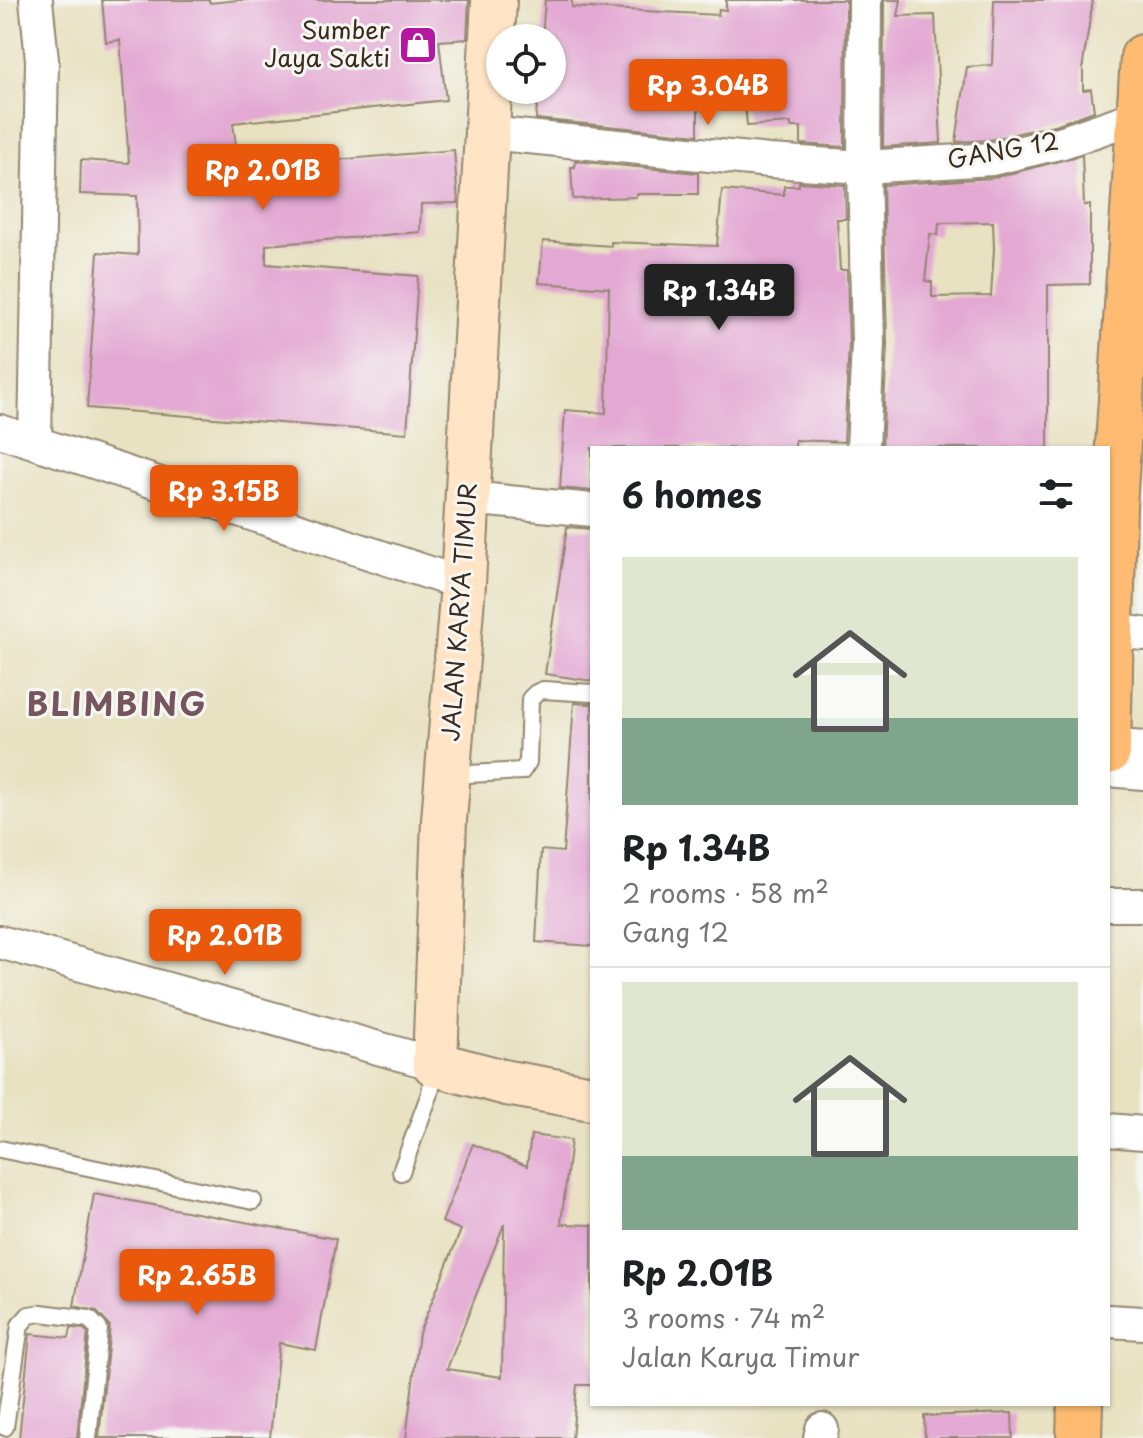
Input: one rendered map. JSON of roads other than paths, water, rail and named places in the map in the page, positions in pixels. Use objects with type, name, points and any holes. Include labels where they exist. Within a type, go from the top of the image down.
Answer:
[{"type":"main road","points":[[1110,739],[1127,632],[1122,507],[1135,288],[1141,87]]},
{"type":"main road","points":[[1079,1438],[1080,1406]]},
{"type":"street","points":[[35,441],[42,60],[36,0]]},
{"type":"street","name":"JALAN KARYA TIMUR","points":[[435,1064],[448,776],[463,584],[494,0]]},
{"type":"street","points":[[863,446],[868,344],[864,167],[865,0]]},
{"type":"street","name":"GANG 12","points":[[487,133],[770,161],[864,167],[992,159],[1063,142],[1141,87]]},
{"type":"street","points":[[0,431],[463,584]]},
{"type":"street","points":[[468,498],[590,510]]},
{"type":"street","points":[[1110,745],[1143,748]]},
{"type":"street","points":[[1110,770],[1143,773]]},
{"type":"street","points":[[1110,905],[1143,905]]},
{"type":"street","points":[[0,942],[507,1083],[590,1098]]},
{"type":"street","points":[[1110,1130],[1143,1133]]},
{"type":"street","points":[[1110,1321],[1143,1323]]},
{"type":"lane","points":[[448,776],[522,771],[528,762],[530,699],[543,690],[590,693]]},
{"type":"lane","points":[[401,1172],[430,1093],[435,1064]]},
{"type":"lane","points":[[0,1149],[253,1201]]},
{"type":"lane","points":[[5,1427],[20,1325],[29,1315],[41,1313],[89,1319],[99,1329],[88,1438]]},
{"type":"place","name":"Sumber Jaya Sakti","points":[[418,45]]},
{"type":"district","name":"BLIMBING","points":[[117,705]]}]
